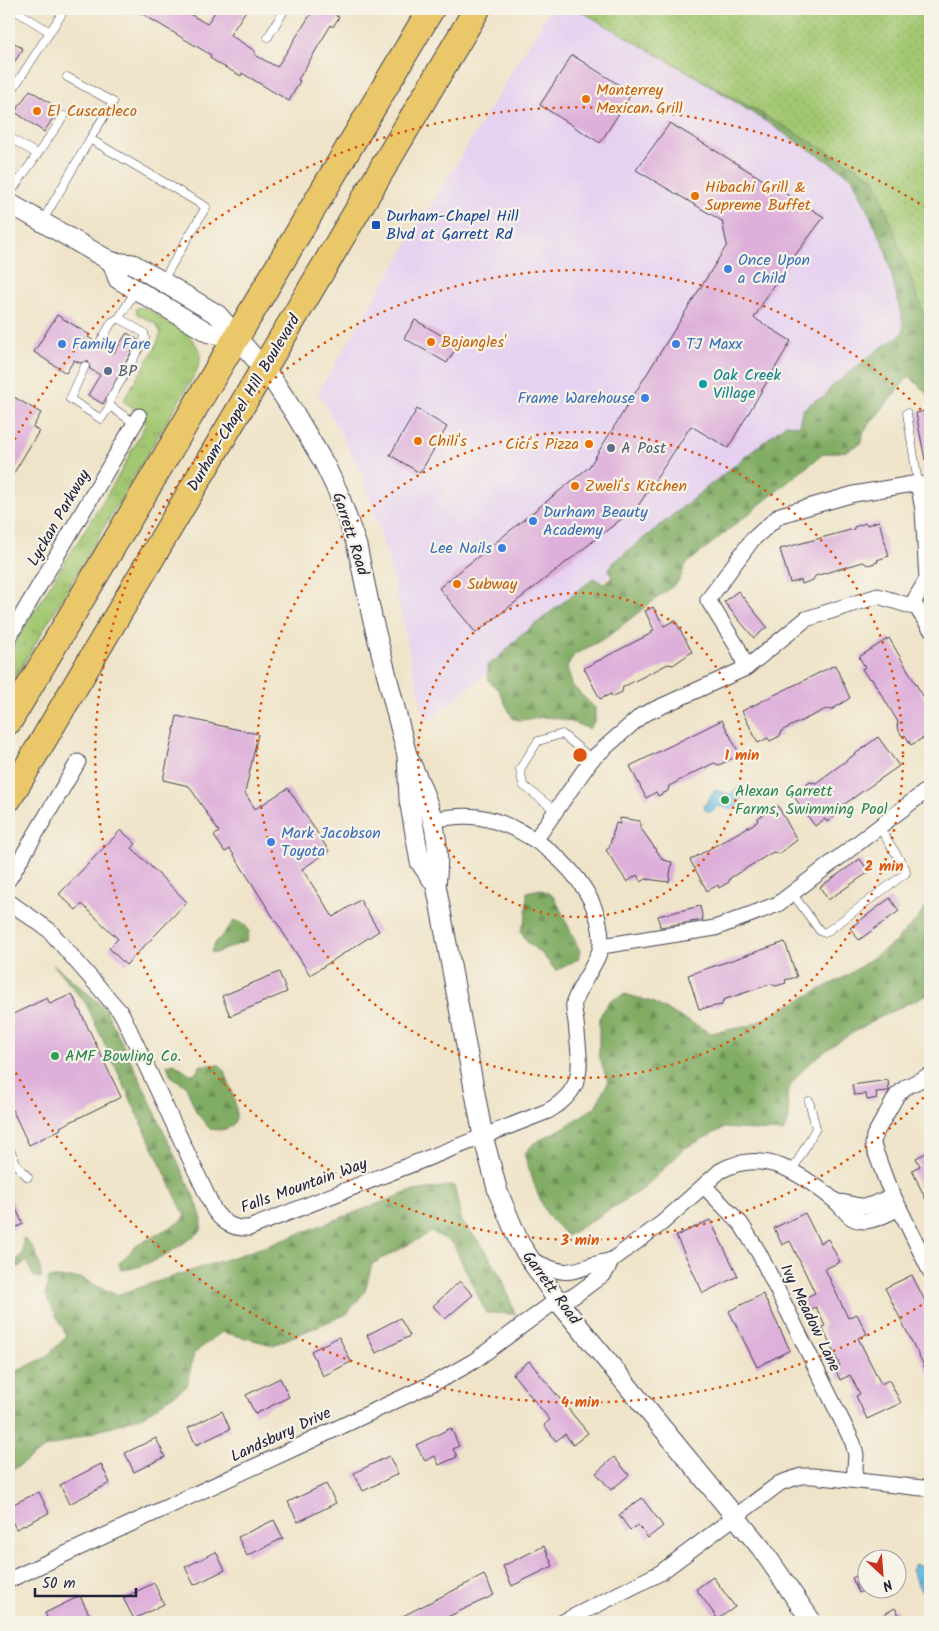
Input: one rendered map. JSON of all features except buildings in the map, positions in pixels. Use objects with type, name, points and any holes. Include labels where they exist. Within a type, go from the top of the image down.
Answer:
[{"type":"highway","points":[[9,721],[431,9]]},
{"type":"highway","name":"Durham-Chapel Hill Boulevard","points":[[9,798],[477,9]]},
{"type":"street","name":"Garrett Road","points":[[9,203],[112,262],[133,264],[218,315],[264,369],[310,438],[344,507],[363,568],[372,617],[407,755],[428,799],[440,859],[436,885],[483,1136],[498,1192],[511,1225],[528,1259],[557,1300],[767,1556],[812,1622]]},
{"type":"street","points":[[112,262],[118,279],[210,333],[236,338]]},
{"type":"street","name":"Lyckan Parkway","points":[[11,628],[137,420]]},
{"type":"street","points":[[746,668],[738,648],[708,600],[752,540],[780,516],[854,494],[918,483],[923,510],[927,579],[910,606]]},
{"type":"street","points":[[536,839],[592,758],[642,715],[746,668],[806,619],[878,596],[917,608],[930,628]]},
{"type":"street","name":"Garrett Road","points":[[407,755],[409,798],[420,862],[436,885]]},
{"type":"street","points":[[9,878],[78,762]]},
{"type":"street","points":[[432,820],[459,816],[478,817],[518,829],[536,839],[578,880],[589,897],[597,914],[602,946],[716,928],[778,904],[930,788]]},
{"type":"street","name":"Falls Mountain Way","points":[[9,902],[49,930],[122,1014],[214,1210],[221,1220],[238,1228],[249,1228],[263,1223],[548,1111],[561,1104],[571,1093],[581,1066],[574,1003],[602,946]]},
{"type":"street","points":[[930,1075],[906,1087],[898,1095],[874,1136],[874,1155],[930,1269]]},
{"type":"street","points":[[528,1259],[552,1270],[565,1273],[578,1272],[612,1260],[662,1223],[729,1166],[750,1161],[768,1161],[792,1171],[836,1202],[849,1202],[860,1206],[868,1206],[896,1202]]},
{"type":"street","name":"Ivy Meadow Lane","points":[[704,1186],[741,1224],[759,1253],[853,1443],[856,1455],[854,1480]]},
{"type":"street","points":[[557,1300],[574,1296],[605,1274],[612,1260]]},
{"type":"street","name":"Landsbury Drive","points":[[9,1580],[446,1377],[474,1361],[557,1300]]},
{"type":"street","points":[[562,1622],[660,1573],[767,1491],[794,1477],[813,1476],[922,1488],[930,1487]]},
{"type":"lane","points":[[13,9],[50,32]]},
{"type":"lane","points":[[9,95],[65,9]]},
{"type":"lane","points":[[268,38],[285,9]]},
{"type":"lane","points":[[42,223],[112,102],[67,77]]},
{"type":"lane","points":[[9,195],[64,116]]},
{"type":"lane","points":[[9,143],[12,139],[37,154]]},
{"type":"lane","points":[[90,139],[206,206],[162,280]]},
{"type":"lane","points":[[99,344],[112,322],[119,318],[136,290]]},
{"type":"lane","points":[[85,366],[70,399],[101,419],[110,406],[111,398],[145,338],[144,333],[119,318]]},
{"type":"lane","points":[[110,406],[137,420]]},
{"type":"lane","points":[[907,413],[918,483]]},
{"type":"lane","points":[[556,811],[523,786],[520,769],[538,741],[562,734],[592,758]]},
{"type":"lane","points":[[792,893],[820,931],[825,933],[906,873],[906,868],[879,827]]},
{"type":"lane","points":[[792,1171],[816,1128],[809,1101]]},
{"type":"lane","points":[[9,1148],[18,1167],[28,1177]]},
{"type":"shaded area","points":[[550,9],[577,9],[875,178],[926,320],[428,721],[423,713],[389,563],[363,475],[318,392]]},
{"type":"green space","points":[[577,9],[930,9],[930,317],[926,320],[875,178]]},
{"type":"green space","points":[[930,9],[930,397],[909,376],[864,431],[860,444],[846,451],[823,454],[686,564],[679,581],[607,637],[574,655],[567,667],[573,686],[595,708],[595,720],[589,729],[557,718],[513,719],[499,691],[489,681],[487,665],[498,658],[520,636],[594,578],[604,584],[612,577],[608,571],[613,563],[786,424],[799,426],[802,410],[816,400],[825,397],[829,389],[879,349],[903,333],[903,322],[885,248],[852,177],[622,29]]},
{"type":"green space","points":[[143,307],[177,326],[192,339],[200,355],[199,365],[9,688],[9,652],[119,475],[145,425],[145,416],[123,401],[154,350],[161,333],[156,324],[137,314],[136,308]]},
{"type":"green space","points":[[540,889],[554,896],[580,951],[578,959],[556,971],[542,954],[528,943],[521,931],[526,917],[527,892]]},
{"type":"green space","points":[[930,901],[930,994],[873,1021],[811,1062],[797,1077],[788,1091],[789,1120],[783,1132],[724,1128],[685,1148],[644,1188],[567,1236],[548,1216],[538,1195],[524,1154],[534,1143],[565,1127],[595,1107],[608,1082],[599,1057],[599,1018],[609,1001],[625,994],[652,1002],[711,1033],[749,1026],[848,975],[894,943],[919,917]]},
{"type":"green space","points":[[235,920],[245,925],[249,932],[247,941],[215,953],[211,952],[213,946]]},
{"type":"green space","points":[[53,964],[104,1007],[139,1077],[198,1206],[202,1220],[201,1231],[163,1256],[132,1268],[121,1270],[119,1263],[136,1246],[183,1220],[185,1216],[86,1004]]},
{"type":"green space","points":[[174,1063],[190,1074],[196,1073],[201,1065],[220,1065],[223,1068],[231,1088],[236,1109],[236,1119],[232,1126],[224,1130],[210,1129],[196,1112],[186,1086],[171,1076],[167,1065]]},
{"type":"green space","points":[[454,1185],[462,1222],[482,1245],[502,1278],[515,1314],[486,1313],[453,1243],[432,1232],[372,1264],[365,1291],[347,1314],[273,1345],[222,1332],[194,1353],[187,1386],[143,1416],[46,1448],[9,1472],[9,1375],[46,1357],[67,1336],[45,1294],[49,1278],[81,1278],[116,1295],[270,1245],[408,1192]]},
{"type":"green space","points":[[23,1238],[37,1256],[41,1278],[34,1277],[26,1261],[10,1274],[11,1267],[23,1253]]},
{"type":"water","name":"Alexan Garrett Farms, Swimming Pool","points":[[740,786],[746,791],[745,796],[740,799],[737,807],[733,810],[718,806],[710,812],[705,810],[704,806],[715,790],[730,794]]},
{"type":"water","points":[[915,1565],[921,1566],[930,1585],[927,1591],[921,1591],[911,1570]]},
{"type":"place","name":"Monterrey Mexican Grill","points":[[586,99]]},
{"type":"place","name":"El Cuscatleco","points":[[37,111]]},
{"type":"place","name":"Hibachi Grill & Supreme Buffet","points":[[695,196]]},
{"type":"place","name":"Durham-Chapel Hill Blvd at Garrett Rd","points":[[376,225]]},
{"type":"place","name":"Once Upon a Child","points":[[728,269]]},
{"type":"place","name":"Bojangles'","points":[[431,342]]},
{"type":"place","name":"Family Fare","points":[[62,344]]},
{"type":"place","name":"TJ Maxx","points":[[676,344]]},
{"type":"place","name":"BP","points":[[108,371]]},
{"type":"place","name":"Oak Creek Village","points":[[703,384]]},
{"type":"place","name":"Frame Warehouse","points":[[645,398]]},
{"type":"place","name":"Chili's","points":[[418,441]]},
{"type":"place","name":"Cici's Pizza","points":[[589,444]]},
{"type":"place","name":"A Post","points":[[611,448]]},
{"type":"place","name":"Zweli's Kitchen","points":[[575,486]]},
{"type":"place","name":"Durham Beauty Academy","points":[[533,521]]},
{"type":"place","name":"Lee Nails","points":[[502,548]]},
{"type":"place","name":"Subway","points":[[457,584]]},
{"type":"place","name":"Alexan Garrett Farms, Swimming Pool","points":[[725,800]]},
{"type":"place","name":"Mark Jacobson Toyota","points":[[271,842]]},
{"type":"place","name":"AMF Bowling Co.","points":[[55,1056]]}]
